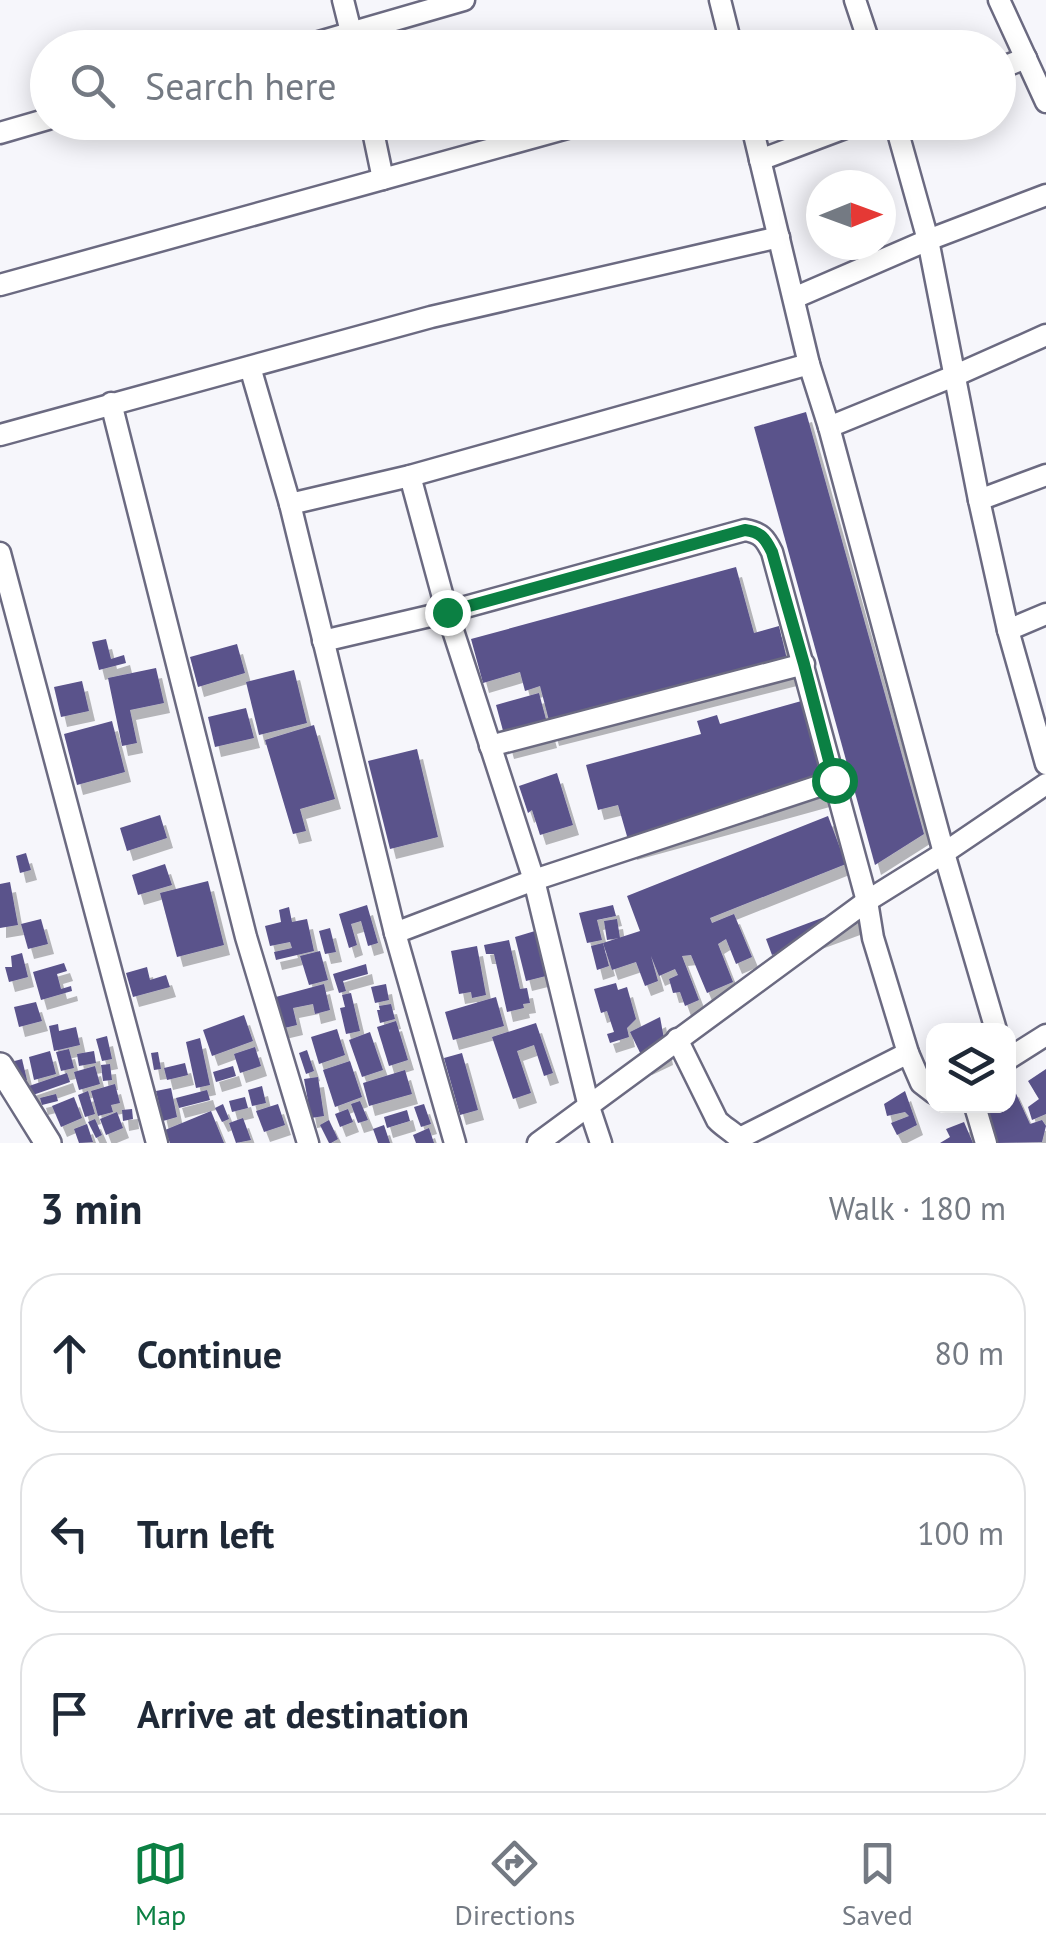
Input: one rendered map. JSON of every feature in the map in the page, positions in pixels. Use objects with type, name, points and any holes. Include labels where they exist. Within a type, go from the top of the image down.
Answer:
[{"type":"street","points":[[344,0],[352,30]]},
{"type":"street","points":[[382,30],[464,0]]},
{"type":"street","points":[[720,0],[728,30]]},
{"type":"street","points":[[855,0],[865,30]]},
{"type":"street","points":[[1000,0],[1013,30]]},
{"type":"street","points":[[1016,36],[1046,100]]},
{"type":"street","points":[[1016,62],[1026,58]]},
{"type":"street","points":[[0,133],[30,124]]},
{"type":"street","points":[[375,140],[383,178]]},
{"type":"street","points":[[0,285],[523,140]]},
{"type":"street","points":[[755,140],[808,364],[829,427],[994,1023]]},
{"type":"street","points":[[760,160],[814,140]]},
{"type":"street","points":[[899,140],[928,240],[1008,630],[1046,764]]},
{"type":"street","points":[[794,298],[1046,195]]},
{"type":"street","points":[[0,435],[431,317],[779,237]]},
{"type":"street","points":[[829,427],[1046,335]]},
{"type":"street","points":[[290,504],[410,476],[808,364]]},
{"type":"street","points":[[250,367],[290,504],[395,933],[455,1143]]},
{"type":"street","points":[[111,403],[246,937],[308,1143]]},
{"type":"street","points":[[979,500],[1046,474]]},
{"type":"street","points":[[410,476],[447,612],[534,880],[601,1143]]},
{"type":"street","points":[[324,641],[447,612],[745,530],[765,538],[804,664],[868,901],[873,938],[908,1052],[926,1087]]},
{"type":"street","points":[[0,554],[156,1143]]},
{"type":"street","points":[[1008,630],[1046,614]]},
{"type":"street","points":[[490,746],[804,664]]},
{"type":"street","points":[[395,933],[534,880],[834,780]]},
{"type":"street","points":[[538,1143],[868,901],[1046,784]]},
{"type":"street","points":[[1016,1055],[1046,1035]]},
{"type":"street","points":[[677,1038],[717,1120],[741,1140],[908,1052]]},
{"type":"street","points":[[0,1066],[48,1143]]},
{"type":"street","points":[[977,1113],[986,1143]]},
{"type":"building","points":[[806,412],[924,834],[875,865],[754,427]]},
{"type":"building","points":[[736,567],[754,633],[779,626],[791,676],[553,736],[540,686],[525,691],[520,672],[483,683],[471,639]]},
{"type":"building","points":[[106,639],[111,659],[124,655],[126,663],[99,670],[92,642]]},
{"type":"building","points":[[237,644],[245,673],[198,687],[190,657]]},
{"type":"building","points":[[156,668],[164,703],[130,710],[137,743],[122,746],[108,678]]},
{"type":"building","points":[[294,670],[307,723],[259,735],[246,682]]},
{"type":"building","points":[[82,681],[89,711],[61,717],[54,687]]},
{"type":"building","points":[[539,693],[551,738],[508,749],[496,705]]},
{"type":"building","points":[[805,700],[831,795],[631,850],[618,805],[598,810],[586,765],[701,734],[697,721],[717,715],[720,724]]},
{"type":"building","points":[[246,708],[254,738],[215,747],[208,717]]},
{"type":"building","points":[[112,721],[125,772],[77,785],[64,734]]},
{"type":"building","points":[[314,725],[335,799],[300,809],[306,831],[293,834],[265,740]]},
{"type":"building","points":[[417,749],[438,837],[390,849],[368,761]]},
{"type":"building","points":[[557,773],[573,825],[540,835],[519,786]]},
{"type":"building","points":[[160,815],[167,838],[127,851],[120,828]]},
{"type":"building","points":[[828,816],[846,864],[710,918],[712,923],[734,914],[752,957],[736,964],[726,939],[718,944],[733,982],[707,993],[691,955],[682,956],[699,1000],[685,1006],[680,992],[673,993],[669,979],[678,975],[675,969],[659,976],[651,956],[658,981],[645,986],[636,962],[612,970],[603,943],[640,931],[627,896]]},
{"type":"building","points":[[26,853],[31,870],[20,873],[16,856]]},
{"type":"building","points":[[165,864],[172,885],[138,895],[132,875]]},
{"type":"building","points":[[208,881],[224,945],[177,957],[160,893]]},
{"type":"building","points":[[10,882],[18,925],[0,928],[0,884]]},
{"type":"building","points":[[367,905],[378,943],[368,946],[361,921],[351,924],[357,945],[349,948],[339,914]]},
{"type":"building","points":[[613,905],[616,916],[597,920],[602,940],[587,943],[579,913]]},
{"type":"building","points":[[289,907],[292,922],[307,919],[314,951],[276,960],[274,952],[292,948],[290,942],[270,946],[265,926],[281,922],[279,910]]},
{"type":"building","points":[[851,907],[857,924],[772,955],[766,939]]},
{"type":"building","points":[[41,919],[48,944],[28,949],[21,924]]},
{"type":"building","points":[[617,919],[620,938],[607,940],[604,921]]},
{"type":"building","points":[[330,928],[336,952],[325,954],[319,931]]},
{"type":"building","points":[[535,931],[546,976],[526,981],[515,937]]},
{"type":"building","points":[[509,940],[520,989],[527,988],[530,1003],[507,1012],[494,954],[486,954],[484,945]]},
{"type":"building","points":[[603,943],[609,966],[597,970],[591,946]]},
{"type":"building","points":[[477,946],[486,995],[472,998],[471,992],[459,994],[451,951]]},
{"type":"building","points":[[320,951],[328,980],[309,985],[300,956]]},
{"type":"building","points":[[22,953],[28,977],[9,982],[5,967],[12,967],[11,956]]},
{"type":"building","points":[[64,963],[67,971],[57,974],[61,989],[71,986],[72,991],[41,1000],[33,972]]},
{"type":"building","points":[[366,964],[368,974],[343,981],[346,991],[339,993],[333,974]]},
{"type":"building","points":[[147,967],[150,980],[166,975],[170,987],[133,997],[126,973]]},
{"type":"building","points":[[616,983],[618,990],[627,987],[636,1019],[627,1028],[629,1037],[610,1043],[607,1034],[614,1032],[607,1011],[601,1013],[594,989]]},
{"type":"building","points":[[324,984],[330,1010],[315,1014],[313,1004],[293,1008],[297,1025],[280,1029],[272,998]]},
{"type":"building","points":[[386,984],[389,1000],[375,1003],[371,987]]},
{"type":"building","points":[[351,993],[360,1031],[346,1034],[340,1008],[345,1007],[342,995]]},
{"type":"building","points":[[496,997],[504,1026],[453,1040],[445,1012]]},
{"type":"building","points":[[36,1002],[42,1021],[19,1027],[14,1007]]},
{"type":"building","points":[[391,1004],[395,1019],[380,1023],[379,1006]]},
{"type":"building","points":[[244,1015],[253,1041],[212,1056],[203,1030]]},
{"type":"building","points":[[660,1017],[667,1055],[646,1065],[630,1032]]},
{"type":"building","points":[[396,1021],[408,1060],[389,1066],[377,1027]]},
{"type":"building","points":[[536,1023],[553,1073],[544,1076],[534,1045],[517,1051],[531,1093],[513,1099],[492,1037]]},
{"type":"building","points":[[58,1024],[59,1031],[76,1027],[80,1045],[54,1051],[49,1026]]},
{"type":"building","points":[[337,1029],[345,1055],[319,1064],[311,1037]]},
{"type":"building","points":[[370,1032],[383,1070],[362,1077],[349,1040]]},
{"type":"building","points":[[107,1036],[112,1059],[102,1061],[96,1039]]},
{"type":"building","points":[[200,1038],[210,1085],[196,1088],[186,1042]]},
{"type":"building","points":[[255,1047],[261,1066],[240,1073],[234,1054]]},
{"type":"building","points":[[69,1049],[74,1068],[61,1071],[56,1052]]},
{"type":"building","points":[[307,1050],[314,1071],[306,1074],[299,1053]]},
{"type":"building","points":[[50,1051],[56,1074],[34,1080],[29,1057]]},
{"type":"building","points":[[94,1051],[96,1063],[79,1066],[77,1054]]},
{"type":"building","points":[[158,1052],[161,1069],[154,1070],[151,1053]]},
{"type":"building","points":[[462,1053],[478,1110],[460,1115],[444,1058]]},
{"type":"building","points":[[22,1059],[27,1080],[16,1082],[11,1062]]},
{"type":"building","points":[[350,1061],[362,1097],[335,1107],[323,1070]]},
{"type":"building","points":[[185,1063],[188,1075],[167,1080],[164,1068]]},
{"type":"building","points":[[110,1064],[112,1080],[103,1081],[101,1065]]},
{"type":"building","points":[[95,1066],[100,1084],[79,1090],[74,1072]]},
{"type":"building","points":[[233,1066],[236,1076],[216,1082],[213,1072]]},
{"type":"building","points":[[1046,1069],[1046,1114],[1032,1120],[1028,1107],[1039,1099],[1028,1081]]},
{"type":"building","points":[[405,1070],[412,1094],[369,1106],[363,1083]]},
{"type":"building","points":[[67,1073],[70,1082],[33,1095],[29,1086]]},
{"type":"building","points":[[318,1077],[324,1116],[311,1118],[304,1079]]},
{"type":"building","points":[[115,1084],[120,1103],[111,1105],[113,1112],[98,1116],[91,1091]]},
{"type":"building","points":[[262,1086],[266,1103],[252,1106],[248,1090]]},
{"type":"building","points":[[171,1088],[177,1117],[163,1121],[156,1091]]},
{"type":"building","points":[[207,1090],[210,1100],[179,1108],[176,1098]]},
{"type":"building","points":[[88,1091],[95,1114],[85,1117],[78,1095]]},
{"type":"building","points":[[905,1091],[917,1125],[897,1135],[891,1123],[909,1116],[905,1112],[887,1116],[884,1104]]},
{"type":"building","points":[[56,1094],[58,1101],[42,1105],[40,1098]]},
{"type":"building","points":[[1016,1094],[1030,1124],[1042,1120],[1046,1126],[1042,1142],[996,1143],[987,1113],[1016,1113]]},
{"type":"building","points":[[74,1097],[82,1118],[61,1127],[52,1106]]},
{"type":"building","points":[[245,1097],[248,1108],[232,1112],[229,1101]]},
{"type":"building","points":[[360,1101],[368,1120],[358,1123],[351,1104]]},
{"type":"building","points":[[223,1104],[229,1119],[222,1122],[215,1108]]},
{"type":"building","points":[[278,1104],[285,1125],[264,1132],[256,1111]]},
{"type":"building","points":[[424,1104],[431,1124],[421,1127],[414,1107]]},
{"type":"building","points":[[132,1109],[133,1119],[123,1121],[122,1110]]},
{"type":"building","points":[[348,1109],[353,1122],[340,1127],[335,1114]]},
{"type":"building","points":[[407,1110],[410,1121],[387,1128],[384,1117]]},
{"type":"building","points":[[211,1111],[224,1143],[170,1143],[165,1130]]},
{"type":"building","points":[[117,1112],[123,1128],[106,1135],[100,1119]]},
{"type":"building","points":[[243,1118],[251,1140],[236,1143],[229,1123]]},
{"type":"building","points":[[95,1119],[102,1135],[96,1138],[88,1122]]},
{"type":"building","points":[[329,1120],[338,1139],[331,1143],[320,1125]]},
{"type":"building","points":[[964,1122],[973,1143],[940,1143],[950,1137],[946,1129]]},
{"type":"building","points":[[87,1124],[93,1142],[79,1143],[74,1129]]},
{"type":"building","points":[[384,1125],[390,1143],[378,1143],[373,1129]]},
{"type":"building","points":[[429,1128],[434,1143],[416,1143],[413,1135]]},
{"type":"route","points":[[447,612],[745,530],[756,532],[765,538],[772,552],[834,780]]}]
